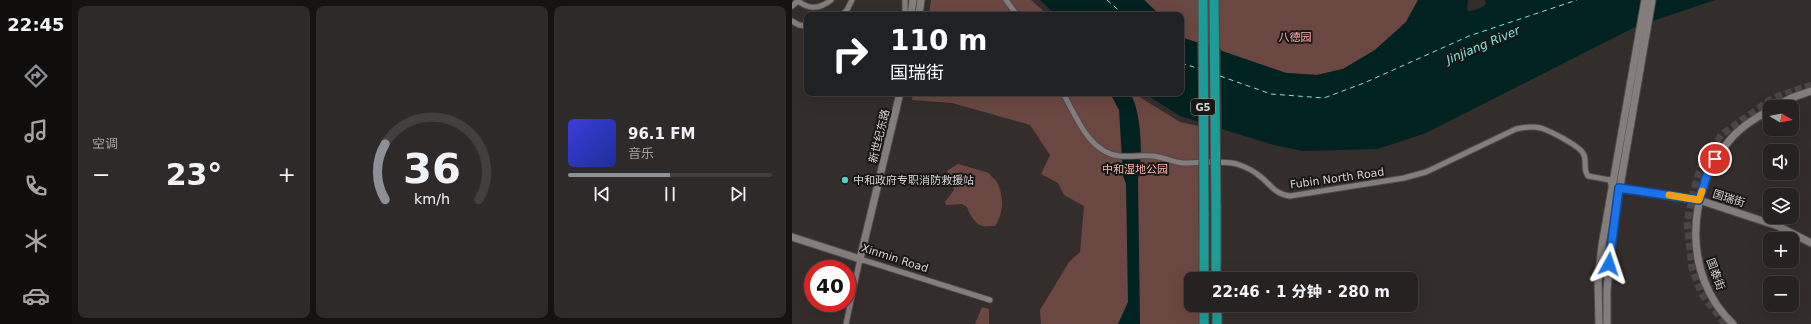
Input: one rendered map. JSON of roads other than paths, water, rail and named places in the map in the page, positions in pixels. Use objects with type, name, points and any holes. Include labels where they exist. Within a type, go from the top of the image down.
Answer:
[{"type":"highway","name":"G5","points":[[1203,0],[1204,272]]},
{"type":"highway","name":"G5","points":[[1214,0],[1216,272]]},
{"type":"highway","points":[[1204,312],[1204,324]]},
{"type":"highway","points":[[1217,312],[1217,324]]},
{"type":"street","points":[[792,6],[798,0],[810,8],[818,8],[831,0]]},
{"type":"street","points":[[845,12],[852,0]]},
{"type":"street","points":[[905,0],[905,12]]},
{"type":"street","points":[[912,12],[913,0]]},
{"type":"street","points":[[920,12],[922,0]]},
{"type":"street","points":[[1006,0],[1015,12]]},
{"type":"street","points":[[1599,324],[1598,281],[1602,245],[1616,188],[1641,43],[1645,0]]},
{"type":"street","points":[[1641,43],[1652,0]]},
{"type":"street","points":[[792,21],[799,25],[804,26]]},
{"type":"street","points":[[1787,100],[1811,91]]},
{"type":"street","name":"新世纪东路","points":[[846,324],[899,96]]},
{"type":"street","name":"Fubin North Road","points":[[1065,96],[1084,130],[1094,143],[1106,152],[1119,156],[1162,157],[1176,162],[1216,162],[1237,164],[1254,172],[1278,193],[1284,195],[1290,196],[1404,178],[1426,172],[1516,129],[1527,127],[1541,128],[1579,148],[1584,155],[1584,171],[1588,176],[1610,180],[1616,188]]},
{"type":"street","name":"国泰街","points":[[1733,324],[1714,302],[1700,268],[1696,250],[1699,200],[1706,178],[1715,159],[1729,140],[1741,128],[1763,114]]},
{"type":"street","points":[[1607,324],[1607,291],[1616,188]]},
{"type":"street","name":"国瑞街","points":[[1616,188],[1699,200],[1778,226],[1811,243]]},
{"type":"street","name":"Xinmin Road","points":[[792,237],[990,300]]},
{"type":"water","points":[[1040,0],[1144,0],[1157,12],[1053,12]]},
{"type":"water","name":"Jinjiang River","points":[[1418,0],[1468,0],[1468,11],[1482,7],[1486,4],[1485,0],[1715,0],[1635,27],[1426,133],[1377,149],[1304,151],[1274,145],[1180,116],[1149,96],[1184,96],[1184,38],[1286,73],[1317,75],[1343,69],[1375,50],[1406,22]]},
{"type":"water","points":[[1112,96],[1132,96],[1137,112],[1141,148],[1138,179],[1140,324],[1118,324],[1128,302],[1126,184],[1123,176],[1119,110]]},
{"type":"tunnel","points":[[1725,324],[1701,293],[1692,268],[1687,222],[1694,189],[1701,166],[1721,135],[1773,98],[1811,85]]},
{"type":"place","name":"中和政府专职消防救援站","points":[[845,180]]},
{"type":"park label","name":"八德园","points":[[1295,37]]},
{"type":"park label","name":"中和湿地公园","points":[[1135,169]]}]
